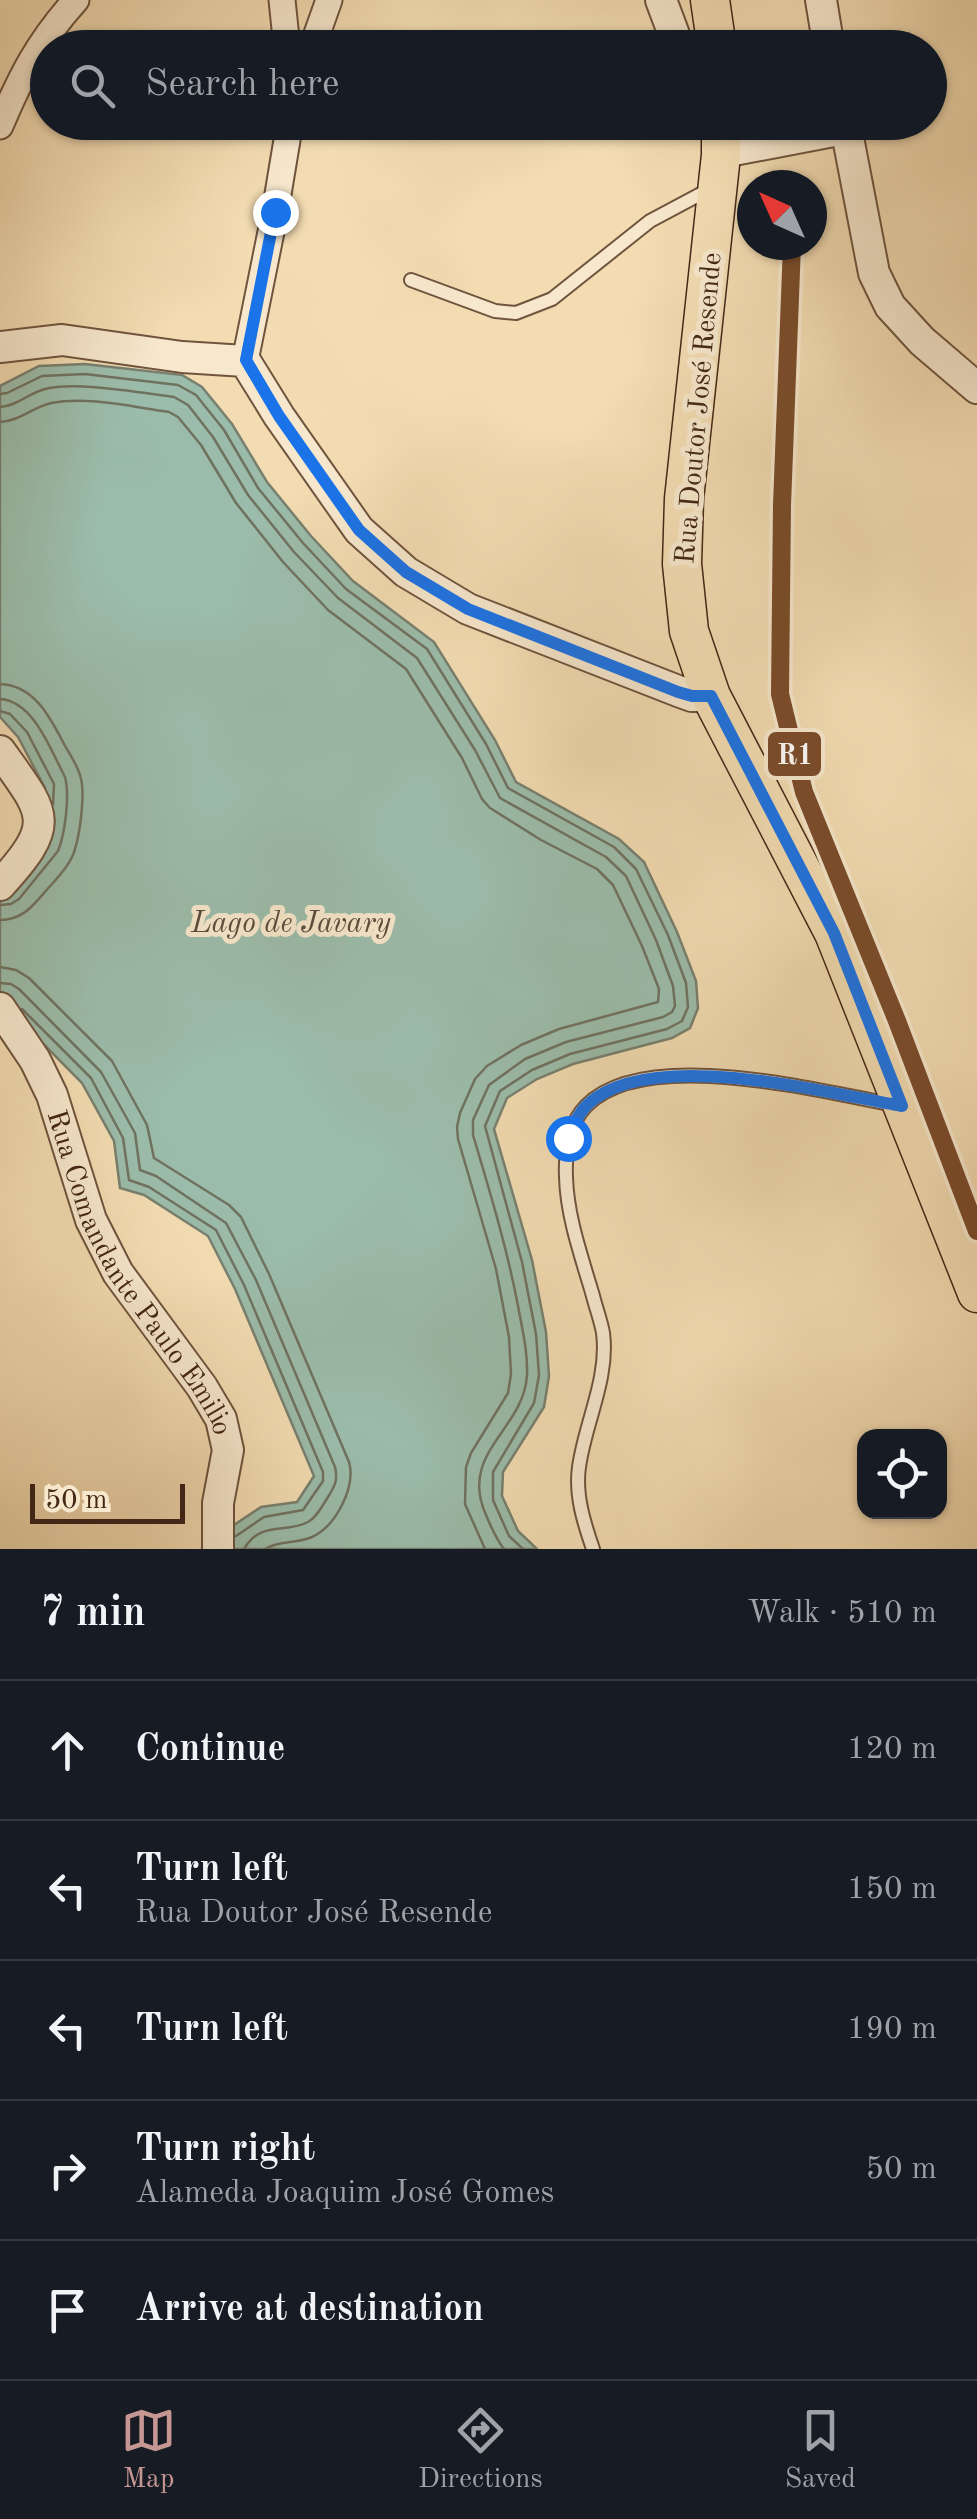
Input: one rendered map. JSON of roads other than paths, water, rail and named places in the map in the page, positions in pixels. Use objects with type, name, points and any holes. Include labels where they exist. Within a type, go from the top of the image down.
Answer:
[{"type":"main road","points":[[710,0],[714,30]]},
{"type":"main road","name":"Rua Doutor José Resende","points":[[717,146],[684,498],[682,564],[689,631],[711,696],[834,933],[977,1293]]},
{"type":"street","points":[[51,30],[76,0]]},
{"type":"street","points":[[282,0],[285,30]]},
{"type":"street","points":[[318,30],[328,0]]},
{"type":"street","points":[[661,0],[673,30]]},
{"type":"street","points":[[821,0],[826,30]]},
{"type":"street","points":[[0,126],[30,62]]},
{"type":"street","points":[[287,140],[246,360],[279,416],[359,530],[406,572],[468,609],[678,692],[711,696]]},
{"type":"street","points":[[717,146],[758,140]]},
{"type":"street","points":[[848,140],[874,273],[890,306],[922,342],[977,388]]},
{"type":"street","points":[[1,343],[62,340],[182,357],[246,360]]},
{"type":"street","points":[[0,751],[36,801],[40,828],[28,851],[0,884]]},
{"type":"street","name":"Rua Comandante Paulo Emilio","points":[[0,1008],[35,1060],[52,1094],[90,1220],[118,1273],[222,1419],[228,1450],[218,1503],[218,1549]]},
{"type":"lane","points":[[411,280],[495,311],[516,314],[552,299],[650,221],[717,146]]},
{"type":"lane","points":[[593,1549],[581,1513],[578,1470],[602,1370],[603,1331],[575,1235],[566,1179],[568,1138],[587,1104],[632,1080],[690,1074],[902,1106]]},
{"type":"water","name":"Lago de Javary","points":[[85,364],[182,375],[202,387],[232,424],[267,482],[311,536],[353,581],[434,642],[495,740],[516,782],[619,839],[644,862],[696,981],[698,1008],[690,1028],[672,1038],[573,1064],[537,1079],[507,1098],[494,1129],[532,1260],[546,1332],[549,1376],[544,1407],[503,1472],[502,1496],[518,1531],[537,1549],[222,1549],[219,1535],[261,1507],[297,1502],[314,1476],[235,1289],[208,1236],[144,1195],[120,1188],[114,1141],[82,1083],[0,1000],[0,887],[39,840],[45,788],[18,737],[0,717],[0,386],[39,366]]}]
